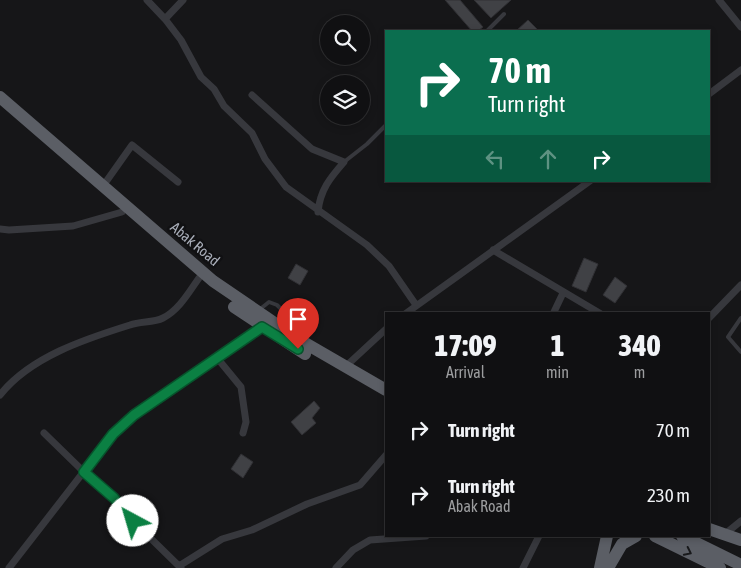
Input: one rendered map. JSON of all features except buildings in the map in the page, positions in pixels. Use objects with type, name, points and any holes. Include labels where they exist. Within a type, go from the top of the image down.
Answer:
[{"type":"highway","name":"Abak Road","points":[[0,97],[101,188],[122,212],[199,278],[262,327],[385,398]]},
{"type":"highway","name":"Abak Road","points":[[0,108],[101,188],[213,281],[281,329],[385,389]]},
{"type":"highway","points":[[710,529],[741,540]]},
{"type":"highway","points":[[600,568],[607,537]]},
{"type":"highway","points":[[608,568],[622,544],[634,537]]},
{"type":"highway","points":[[657,537],[720,568]]},
{"type":"highway","points":[[684,537],[741,565]]},
{"type":"street","points":[[147,0],[166,19],[181,40],[201,77],[214,89],[224,106],[252,133],[275,175],[286,187],[318,212],[338,223],[367,245],[389,266],[416,305]]},
{"type":"street","points":[[166,19],[183,0]]},
{"type":"street","points":[[719,0],[741,27]]},
{"type":"street","points":[[710,93],[741,70]]},
{"type":"street","points":[[252,95],[312,149],[344,162],[324,187],[319,198],[318,212]]},
{"type":"street","points":[[101,188],[132,145],[178,182]]},
{"type":"street","points":[[407,312],[589,182]]},
{"type":"street","points":[[0,229],[73,226],[122,212]]},
{"type":"street","points":[[493,250],[563,293],[598,312]]},
{"type":"street","points":[[1,392],[44,359],[78,342],[131,324],[164,318],[185,298],[199,278]]},
{"type":"street","points":[[710,317],[741,285]]},
{"type":"street","points":[[554,312],[563,293]]},
{"type":"street","points":[[8,568],[113,434],[134,415],[262,327]]},
{"type":"street","points":[[345,367],[385,330]]},
{"type":"street","points":[[218,359],[241,387],[246,422],[243,433]]},
{"type":"street","points":[[44,433],[114,498],[133,521],[180,567],[222,539],[252,530],[308,504],[360,485],[385,456]]},
{"type":"street","points":[[725,534],[741,521]]},
{"type":"street","points":[[336,568],[353,550],[370,540],[412,537]]},
{"type":"street","points":[[522,568],[538,537]]},
{"type":"lane","points":[[488,30],[504,14]]},
{"type":"lane","points":[[344,162],[385,126]]},
{"type":"lane","points":[[741,318],[728,337],[741,352]]},
{"type":"route","points":[[133,521],[114,498],[84,472],[113,434],[134,415],[262,327],[298,349]]}]
